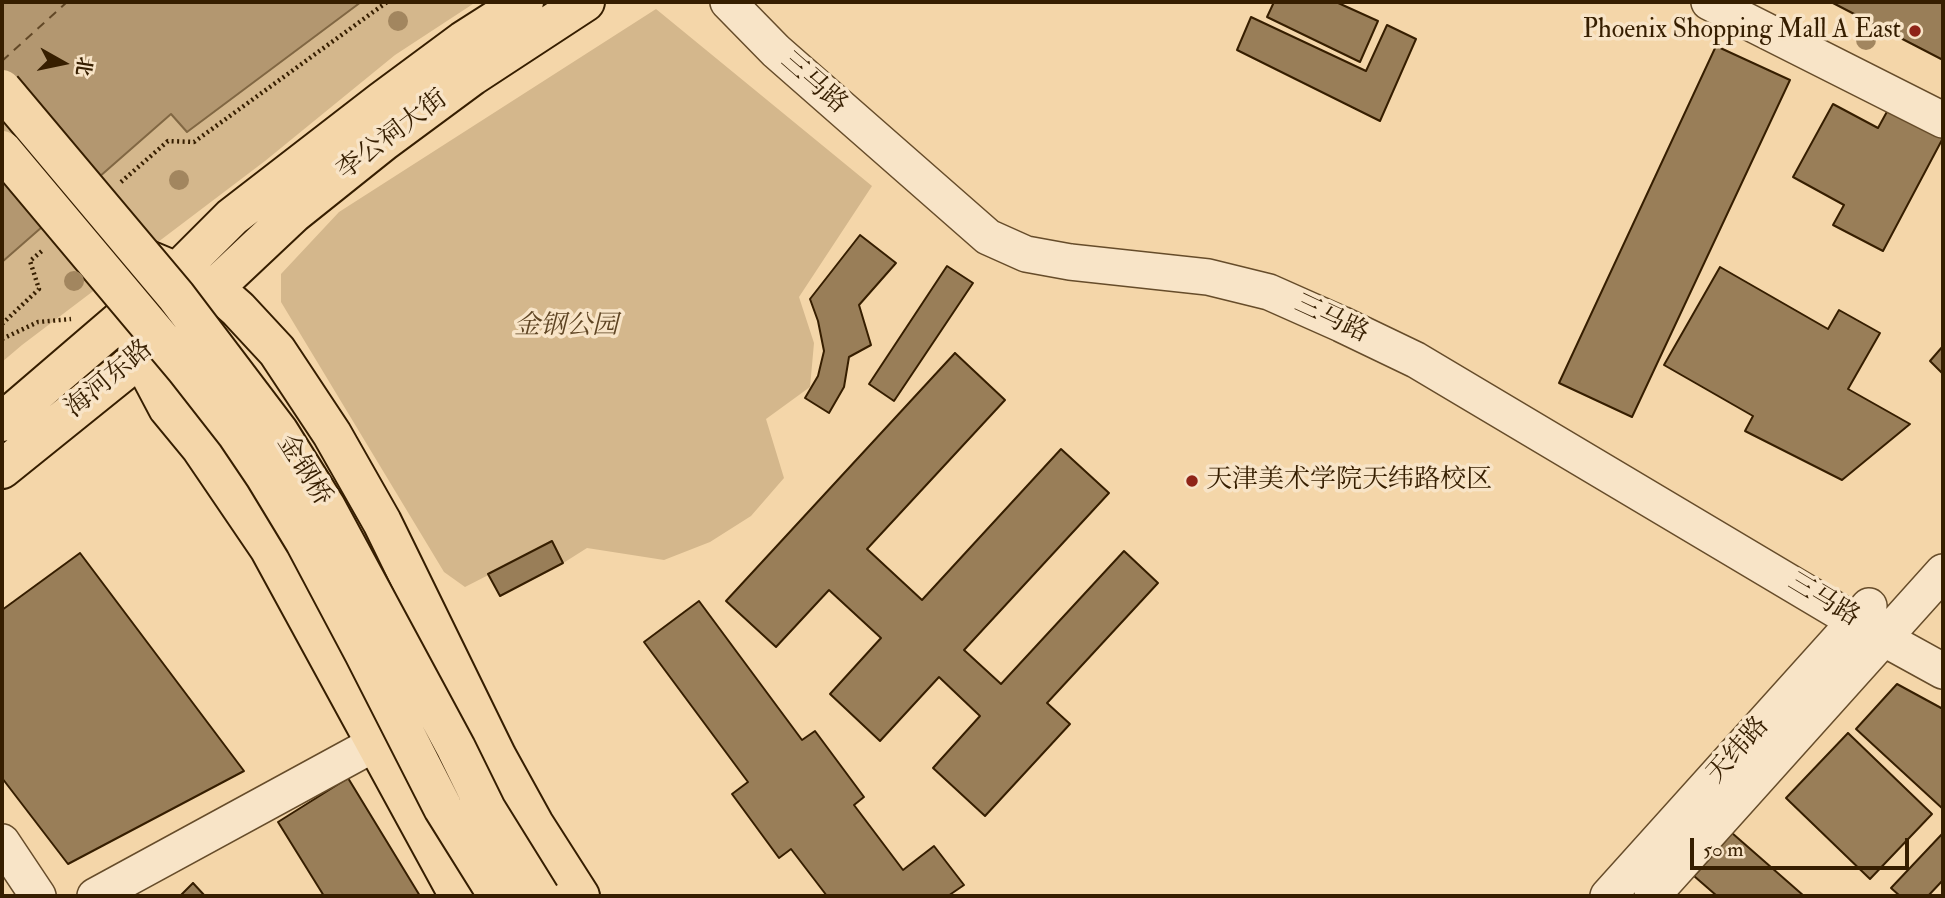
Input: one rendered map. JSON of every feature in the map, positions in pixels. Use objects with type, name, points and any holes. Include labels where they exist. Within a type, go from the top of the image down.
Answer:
[{"type":"main road","name":"李公祠大街","points":[[178,271],[232,217],[463,41],[524,2]]},
{"type":"main road","name":"李公祠大街","points":[[214,287],[293,213],[384,141],[472,76],[585,2]]},
{"type":"main road","name":"金钢桥","points":[[2,89],[176,296],[279,432],[333,519],[486,808],[540,896]]},
{"type":"main road","name":"金钢桥","points":[[2,150],[186,369],[236,433],[265,476],[305,542],[443,808],[498,896]]},
{"type":"main road","points":[[455,890],[269,548],[201,448],[168,408],[141,357],[128,314],[124,258],[178,271],[214,287],[277,351],[332,434],[382,522],[497,757],[534,824],[580,896]]},
{"type":"main road","name":"海河东路","points":[[2,422],[178,271]]},
{"type":"main road","name":"海河东路","points":[[2,469],[141,357],[214,287]]},
{"type":"main road","points":[[339,674],[364,678],[378,674],[407,657],[421,641],[427,625],[426,612]]},
{"type":"main road","points":[[455,890],[450,860],[456,850],[473,835],[487,825],[514,817],[534,824]]},
{"type":"street","name":"三马路","points":[[728,2],[776,51],[988,237],[1026,254],[1070,262],[1208,277],[1269,292],[1416,360],[1876,622],[1943,648]]},
{"type":"street","name":"三马路","points":[[755,2],[768,18],[999,225],[1028,241],[1057,250],[1201,261],[1235,268],[1287,285],[1430,351],[1876,622],[1943,671]]},
{"type":"street","points":[[1709,2],[1943,120]]},
{"type":"street","points":[[1876,622],[1943,572]]},
{"type":"street","name":"天纬路","points":[[1608,896],[1876,622]]},
{"type":"street","name":"天纬路","points":[[1652,896],[1876,622]]},
{"type":"street","points":[[95,896],[376,743]]},
{"type":"street","points":[[2,842],[38,896]]},
{"type":"path","points":[[119,184],[168,141],[194,142],[387,2]]},
{"type":"path","points":[[2,324],[39,289],[30,261],[50,244]]},
{"type":"path","points":[[2,339],[38,322]]},
{"type":"green space","points":[[2,2],[476,2],[395,55],[265,161],[2,362]]},
{"type":"green space","name":"金钢公园","points":[[656,9],[872,186],[799,297],[814,343],[810,387],[766,419],[784,478],[751,516],[710,542],[664,560],[587,548],[557,567],[545,546],[465,587],[444,572],[281,302],[281,274],[339,212]]},
{"type":"shaded area","points":[[2,2],[361,2],[187,132],[171,114],[2,262]]},
{"type":"building","points":[[1274,2],[1336,2],[1378,21],[1360,62],[1267,17]]},
{"type":"building","name":"Phoenix Shopping Mall A East","points":[[1831,2],[1943,2],[1943,60]]},
{"type":"building","points":[[1251,17],[1366,71],[1387,25],[1416,39],[1380,121],[1237,50]]},
{"type":"building","points":[[1716,46],[1790,80],[1632,417],[1559,383]]},
{"type":"building","points":[[1833,104],[1878,128],[1889,108],[1943,138],[1883,251],[1833,225],[1844,205],[1793,177]]},
{"type":"building","points":[[860,235],[896,263],[859,305],[871,345],[849,357],[844,387],[829,413],[805,398],[818,376],[824,351],[810,299]]},
{"type":"building","points":[[947,266],[973,283],[894,401],[869,384]]},
{"type":"building","points":[[1720,267],[1828,329],[1839,310],[1880,333],[1848,389],[1910,424],[1842,480],[1745,431],[1753,416],[1664,365]]},
{"type":"building","points":[[1943,346],[1943,374],[1930,361]]},
{"type":"building","points":[[955,353],[1005,400],[867,549],[922,600],[1061,449],[1109,493],[964,650],[1001,684],[1124,551],[1158,583],[1047,703],[1070,724],[985,816],[933,768],[980,716],[939,677],[880,741],[830,694],[881,638],[829,590],[776,647],[726,601]]},
{"type":"building","points":[[552,541],[563,563],[500,596],[488,574]]},
{"type":"building","points":[[80,553],[244,771],[68,864],[2,778],[2,610]]},
{"type":"building","points":[[699,601],[802,740],[815,731],[864,797],[854,805],[903,870],[934,846],[964,885],[948,896],[827,896],[791,849],[779,858],[732,794],[748,782],[644,642]]},
{"type":"building","points":[[1897,684],[1943,709],[1943,809],[1856,729]]},
{"type":"building","points":[[1848,733],[1932,814],[1870,879],[1786,798]]},
{"type":"building","points":[[348,778],[420,896],[324,896],[278,822]]},
{"type":"building","points":[[1732,833],[1804,896],[1717,896],[1694,876]]},
{"type":"building","points":[[1943,833],[1943,880],[1928,896],[1900,896],[1891,888]]},
{"type":"building","points":[[193,883],[205,896],[180,896]]},
{"type":"ferry route","points":[[2,61],[67,2]]},
{"type":"tunnel","points":[[2,124],[41,170]]},
{"type":"place","name":"Phoenix Shopping Mall A East","points":[[1915,31]]},
{"type":"place","name":"天津美术学院天纬路校区","points":[[1192,481]]}]
